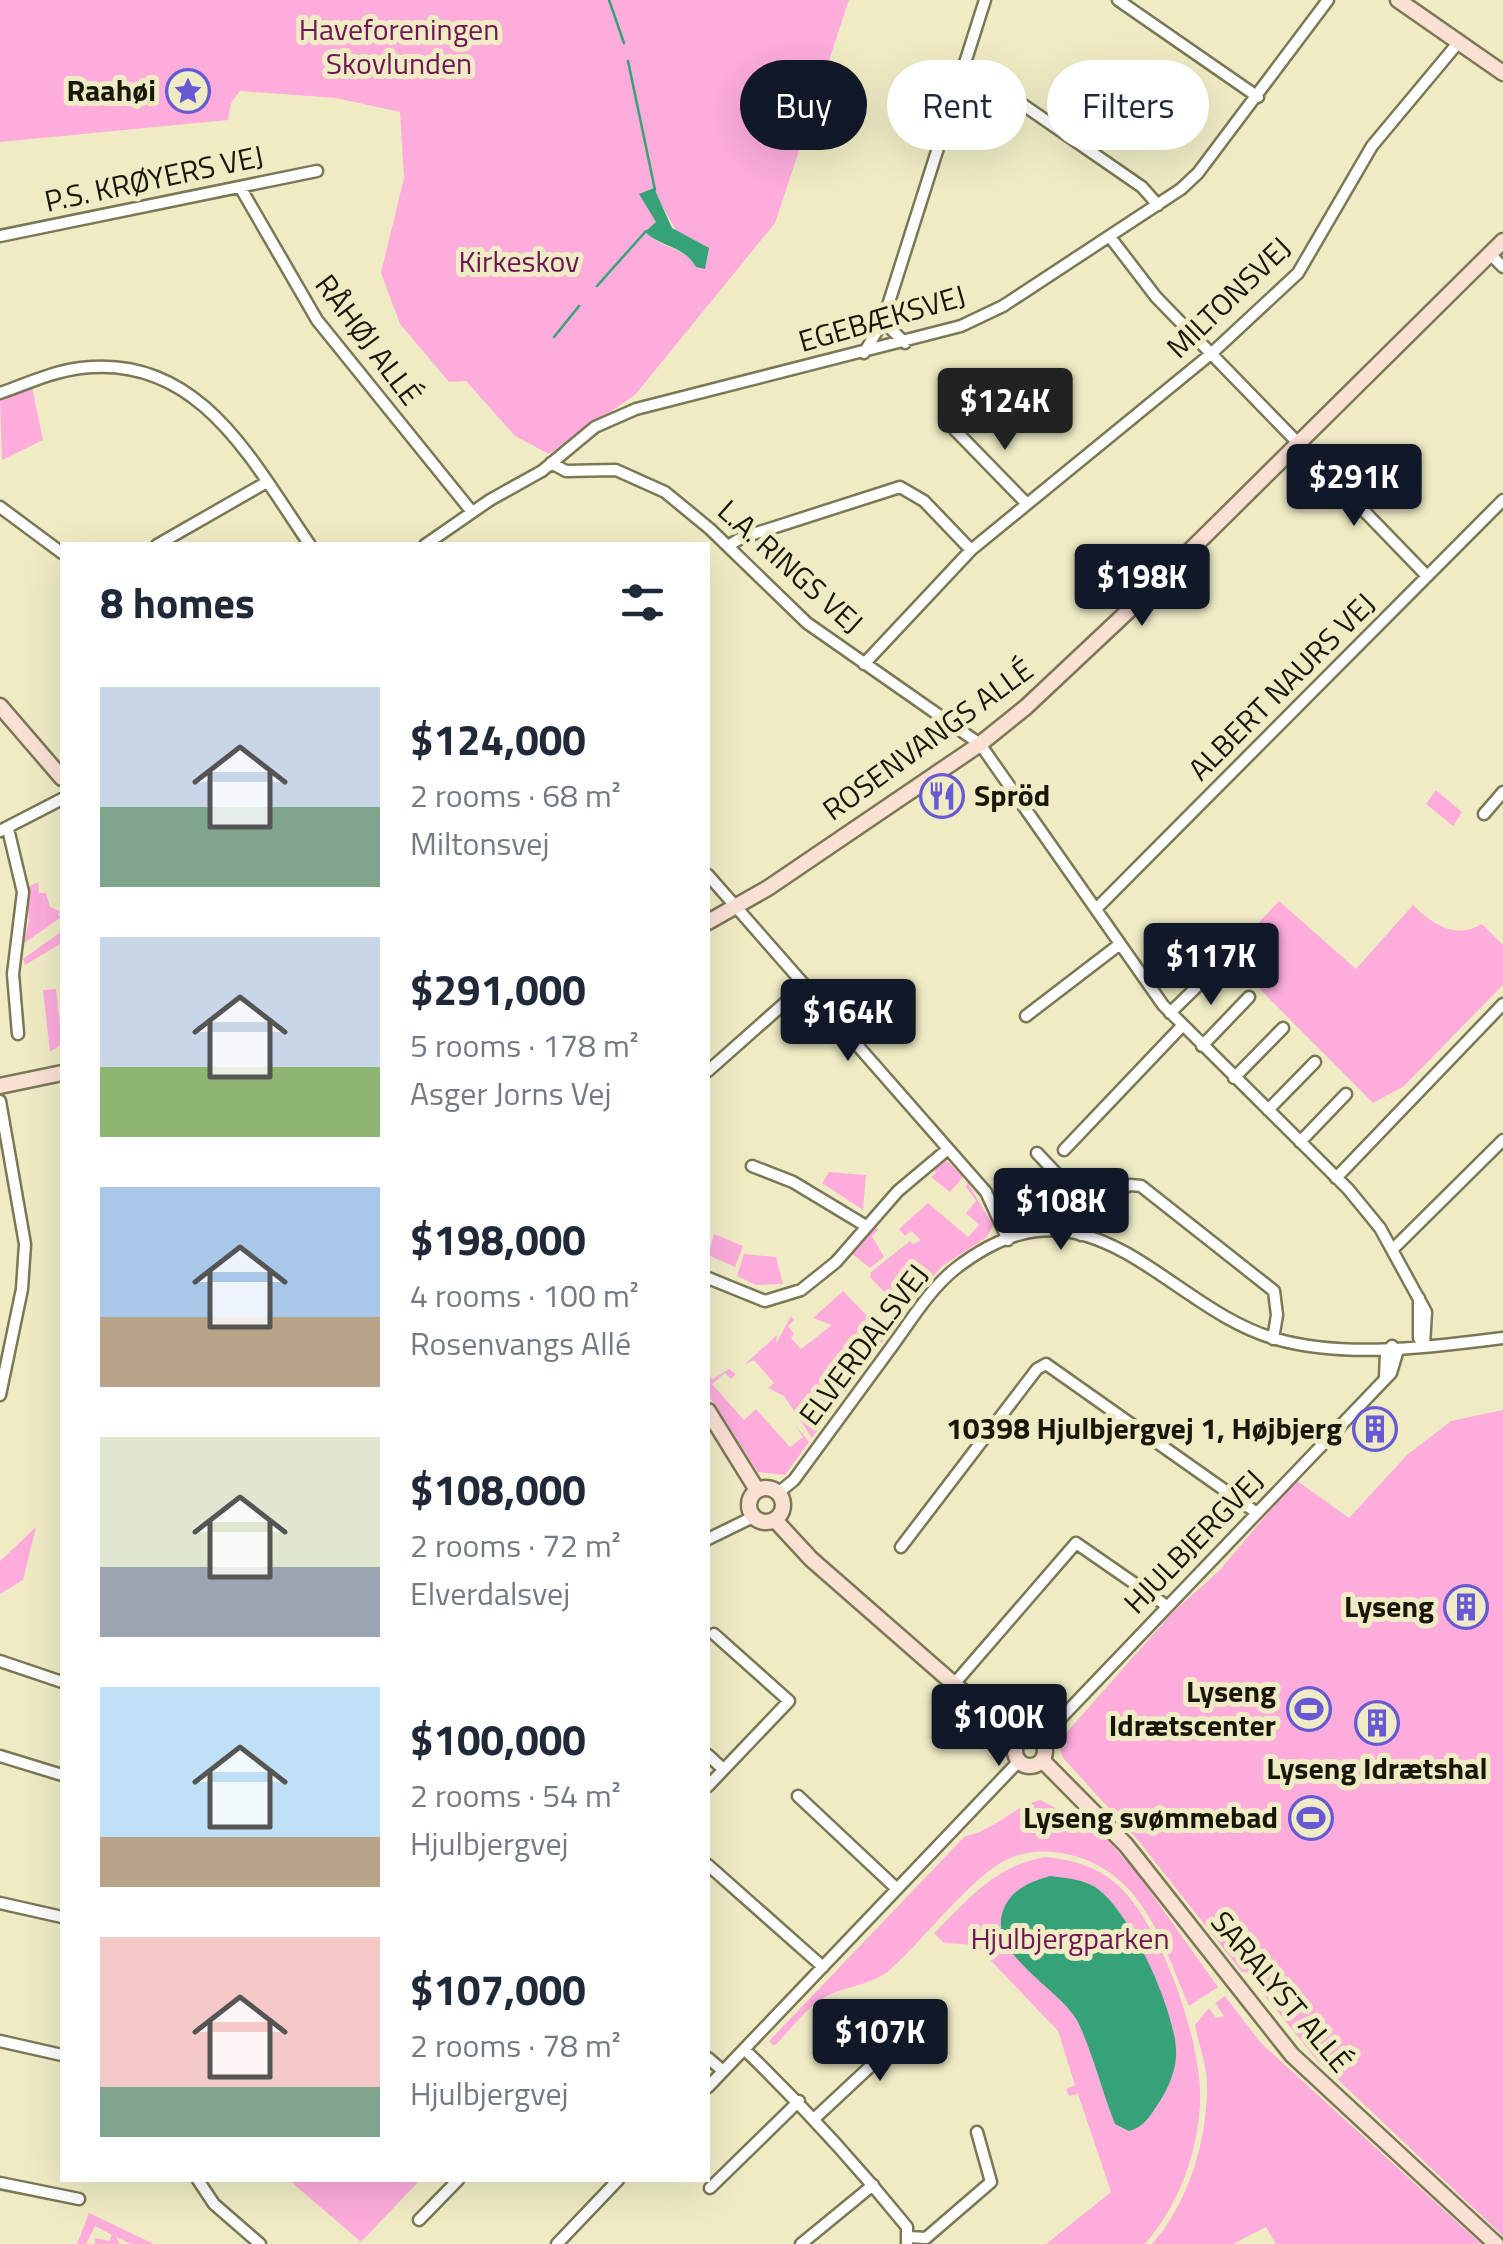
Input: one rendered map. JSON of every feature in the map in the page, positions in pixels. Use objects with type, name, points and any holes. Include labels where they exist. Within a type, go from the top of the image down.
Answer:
[{"type":"street","points":[[965,60],[985,0]]},
{"type":"street","points":[[1118,0],[1258,96]]},
{"type":"street","name":"EGEBÆKSVEJ","points":[[430,542],[550,463],[595,428],[636,410],[905,344],[992,312],[1158,205],[1198,173],[1328,0]]},
{"type":"street","points":[[1398,0],[1503,74]]},
{"type":"street","name":"MILTONSVEJ","points":[[864,664],[971,550],[1212,353],[1298,273],[1372,146],[1458,43]]},
{"type":"street","points":[[1027,108],[1142,187],[1158,205]]},
{"type":"street","points":[[863,354],[883,321],[937,150]]},
{"type":"street","name":"P.S. KRØYERS VEJ","points":[[0,236],[317,171]]},
{"type":"street","name":"RÅHØJ ALLÉ","points":[[240,187],[318,320],[472,512]]},
{"type":"street","points":[[1110,237],[1156,297],[1428,576]]},
{"type":"street","name":"ROSENVANGS ALLÉ","points":[[710,921],[980,744],[1092,646],[1303,449],[1503,241]]},
{"type":"street","points":[[1490,254],[1503,266]]},
{"type":"street","points":[[883,321],[905,344]]},
{"type":"street","points":[[0,393],[79,368],[110,367],[175,384],[236,434],[308,542]]},
{"type":"street","points":[[954,430],[1028,504]]},
{"type":"street","name":"L.A. RINGS VEJ","points":[[550,463],[566,471],[616,470],[643,480],[687,508],[807,623],[980,744],[1170,1014],[1336,1178],[1394,1248],[1426,1312],[1424,1344]]},
{"type":"street","points":[[162,542],[267,482]]},
{"type":"street","points":[[728,546],[885,488],[900,487],[924,501],[971,550]]},
{"type":"street","name":"ALBERT NAURS VEJ","points":[[1096,909],[1503,500]]},
{"type":"street","points":[[0,507],[60,552]]},
{"type":"street","points":[[0,706],[60,776]]},
{"type":"street","points":[[1484,814],[1503,792]]},
{"type":"street","points":[[18,1034],[20,1016],[13,974],[23,892],[4,829],[60,799]]},
{"type":"street","points":[[710,877],[986,1192],[1008,1240]]},
{"type":"street","points":[[1026,1016],[1120,944]]},
{"type":"street","points":[[1170,1014],[1219,965]]},
{"type":"street","points":[[710,1069],[806,984]]},
{"type":"street","points":[[1202,1046],[1250,997]]},
{"type":"street","points":[[1336,1178],[1503,1004]]},
{"type":"street","points":[[1064,1150],[1182,1026]]},
{"type":"street","points":[[1234,1078],[1283,1028]]},
{"type":"street","points":[[1268,1110],[1315,1062]]},
{"type":"street","points":[[0,1086],[60,1073]]},
{"type":"street","points":[[1300,1142],[1346,1094]]},
{"type":"street","points":[[0,1101],[25,1244],[22,1288],[0,1395]]},
{"type":"street","points":[[1394,1248],[1503,1140]]},
{"type":"street","points":[[710,1279],[750,1298],[785,1297],[836,1262],[898,1191],[948,1149]]},
{"type":"street","points":[[1037,1153],[1070,1188],[1060,1233]]},
{"type":"street","points":[[752,1166],[794,1182],[866,1226]]},
{"type":"street","points":[[1081,1235],[1094,1202],[1130,1185],[1141,1186],[1274,1292],[1278,1302],[1273,1339]]},
{"type":"street","name":"ELVERDALSVEJ","points":[[778,1493],[794,1480],[944,1278],[978,1253],[1008,1240],[1060,1233],[1081,1235],[1137,1256],[1224,1316],[1273,1339],[1336,1349],[1503,1338]]},
{"type":"street","name":"HJULBJERGVEJ","points":[[1040,1740],[1385,1380],[1386,1352],[1392,1346]]},
{"type":"street","points":[[901,1547],[1037,1370],[1046,1364],[1257,1513]]},
{"type":"street","points":[[710,1414],[757,1490]]},
{"type":"street","points":[[766,1488],[778,1493],[783,1504],[775,1520],[764,1522],[753,1517],[748,1506],[757,1490],[766,1488]]},
{"type":"street","points":[[710,1537],[753,1517]]},
{"type":"street","points":[[775,1520],[811,1559],[1019,1741]]},
{"type":"street","points":[[954,1684],[1076,1543],[1167,1606]]},
{"type":"street","points":[[710,1784],[788,1701],[714,1634]]},
{"type":"street","points":[[0,1660],[60,1681]]},
{"type":"street","points":[[1027,1736],[1040,1740],[1045,1752],[1042,1760],[1030,1766],[1019,1761],[1019,1741],[1027,1736]]},
{"type":"street","points":[[0,1756],[60,1774]]},
{"type":"street","points":[[710,1757],[723,1769]]},
{"type":"street","name":"SARALYST ALLÉ","points":[[1042,1760],[1126,1845],[1292,2055],[1496,2244]]},
{"type":"street","points":[[710,2085],[1019,1761]]},
{"type":"street","points":[[798,1796],[897,1889]]},
{"type":"street","points":[[710,1867],[822,1967]]},
{"type":"street","points":[[0,1904],[60,1917]]},
{"type":"street","points":[[814,2119],[919,2020]]},
{"type":"street","points":[[0,2042],[60,2054]]},
{"type":"street","points":[[744,2049],[799,2102],[873,2185],[907,2227],[908,2240],[926,2238],[987,2189],[992,2173],[977,2132]]},
{"type":"street","points":[[710,2060],[723,2071]]},
{"type":"street","points":[[710,2188],[799,2102]]},
{"type":"street","points":[[0,2182],[79,2199]]},
{"type":"street","points":[[199,2182],[214,2204],[260,2244]]},
{"type":"street","points":[[419,2220],[456,2182]]},
{"type":"street","points":[[598,2182],[608,2191]]},
{"type":"street","points":[[557,2244],[616,2182]]},
{"type":"street","points":[[802,2244],[873,2185]]},
{"type":"green space","name":"Kirkeskov","points":[[0,0],[849,0],[829,60],[740,60],[740,150],[799,150],[775,223],[635,395],[549,454],[515,436],[466,381],[449,382],[400,324],[381,273],[404,178],[400,112],[336,98],[240,91],[231,103],[228,120],[0,142]],"holes":[[[659,200],[696,267],[648,234],[656,222],[651,210]]]},
{"type":"green space","points":[[32,387],[43,440],[2,460],[0,398]]},
{"type":"green space","points":[[1436,790],[1462,812],[1453,826],[1426,804]]},
{"type":"green space","points":[[38,882],[39,893],[46,893],[50,907],[60,911],[60,918],[23,944],[29,921],[26,888]]},
{"type":"green space","points":[[1279,901],[1356,969],[1413,905],[1444,928],[1472,929],[1482,924],[1503,945],[1503,985],[1404,1086],[1373,1103],[1227,956]]},
{"type":"green space","points":[[60,932],[60,944],[25,965],[23,959]]},
{"type":"green space","points":[[56,989],[60,1045],[50,1052],[43,990]]},
{"type":"green space","points":[[945,1159],[963,1177],[950,1192],[931,1177],[936,1173],[933,1168]]},
{"type":"green space","points":[[829,1172],[866,1175],[863,1210],[822,1183]]},
{"type":"green space","points":[[967,1182],[993,1225],[987,1237],[941,1267],[902,1315],[884,1300],[888,1296],[870,1277],[871,1272],[910,1241],[913,1244],[921,1240],[911,1231],[905,1236],[899,1229],[928,1203],[968,1237],[979,1225],[966,1213],[976,1201],[966,1187]]},
{"type":"green space","points":[[875,1226],[878,1230],[872,1236],[884,1257],[870,1268],[852,1254]]},
{"type":"green space","points":[[714,1234],[743,1246],[735,1267],[710,1256]]},
{"type":"green space","points":[[744,1254],[776,1257],[783,1284],[756,1285],[737,1276]]},
{"type":"green space","points":[[843,1291],[879,1328],[891,1316],[881,1303],[900,1318],[841,1398],[834,1393],[828,1400],[835,1406],[812,1438],[784,1396],[768,1388],[774,1383],[754,1360],[744,1365],[777,1335],[776,1344],[791,1316],[791,1338],[801,1349],[832,1325],[813,1318]]},
{"type":"green space","points":[[729,1369],[736,1374],[731,1379],[725,1373],[712,1384],[744,1420],[756,1409],[790,1447],[803,1437],[794,1423],[809,1442],[785,1475],[758,1472],[710,1398],[710,1377]]},
{"type":"green space","name":"Lyseng Idrætscenter","points":[[1503,1410],[1503,2236],[1316,2059],[1260,1990],[1270,1975],[1242,1972],[1137,1839],[1063,1758],[1058,1742],[1174,1611],[1219,1571],[1296,1480],[1349,1518],[1407,1455],[1451,1421]]},
{"type":"green space","points":[[36,1527],[23,1580],[0,1594],[0,1561]]},
{"type":"green space","points":[[1040,1800],[1099,1830],[1139,1876],[1218,1987],[1189,2006],[1160,1937],[1135,1897],[1119,1880],[1075,1856],[1033,1852],[1008,1859],[979,1879],[885,1974],[823,1998],[774,2046],[769,2041],[965,1836]]},
{"type":"green space","name":"Hjulbjergparken","points":[[1045,1857],[1086,1866],[1122,1889],[1152,1932],[1187,2020],[1199,2079],[1195,2141],[1176,2196],[1145,2244],[1046,2244],[1111,2192],[1078,2094],[1069,2096],[1066,2089],[1075,2085],[1058,2031],[976,1945],[944,1943],[934,1933],[997,1876]]},
{"type":"green space","points":[[1225,1996],[1261,2043],[1481,2244],[1276,2244],[1266,2227],[1233,2244],[1152,2244],[1186,2190],[1204,2128],[1207,2078],[1195,2025],[1209,2008],[1216,2018],[1224,2016],[1215,2003]]},
{"type":"green space","points":[[291,2182],[418,2182],[361,2242]]},
{"type":"green space","points":[[89,2213],[154,2244],[131,2244],[116,2237],[120,2244],[95,2244],[95,2238],[109,2241],[112,2235],[95,2226],[86,2244],[77,2244]]},
{"type":"shaded area","points":[[654,188],[672,228],[709,248],[705,269],[696,267],[679,250],[645,232],[656,222],[639,194]]},
{"type":"shaded area","points":[[1050,1876],[1084,1882],[1109,1899],[1150,1965],[1170,2017],[1176,2057],[1172,2077],[1151,2115],[1134,2130],[1115,2124],[1078,2022],[1026,1968],[1004,1938],[1001,1921],[1010,1898],[1025,1885]]},
{"type":"waterway","points":[[609,0],[624,43]]},
{"type":"waterway","points":[[628,61],[655,190]]},
{"type":"waterway","points":[[597,286],[646,231]]},
{"type":"waterway","points":[[554,337],[579,306]]},
{"type":"place","name":"Raahøi","points":[[188,91]]},
{"type":"place","name":"Spröd","points":[[942,796]]},
{"type":"place","name":"10398 Hjulbjergvej 1, Højbjerg","points":[[1375,1429]]},
{"type":"place","name":"Lyseng","points":[[1466,1607]]},
{"type":"place","name":"Lyseng Idrætscenter","points":[[1309,1709]]},
{"type":"place","name":"Lyseng Idrætshal","points":[[1377,1723]]},
{"type":"place","name":"Lyseng svømmebad","points":[[1311,1818]]},
{"type":"park label","name":"Haveforeningen Skovlunden","points":[[399,47]]}]
